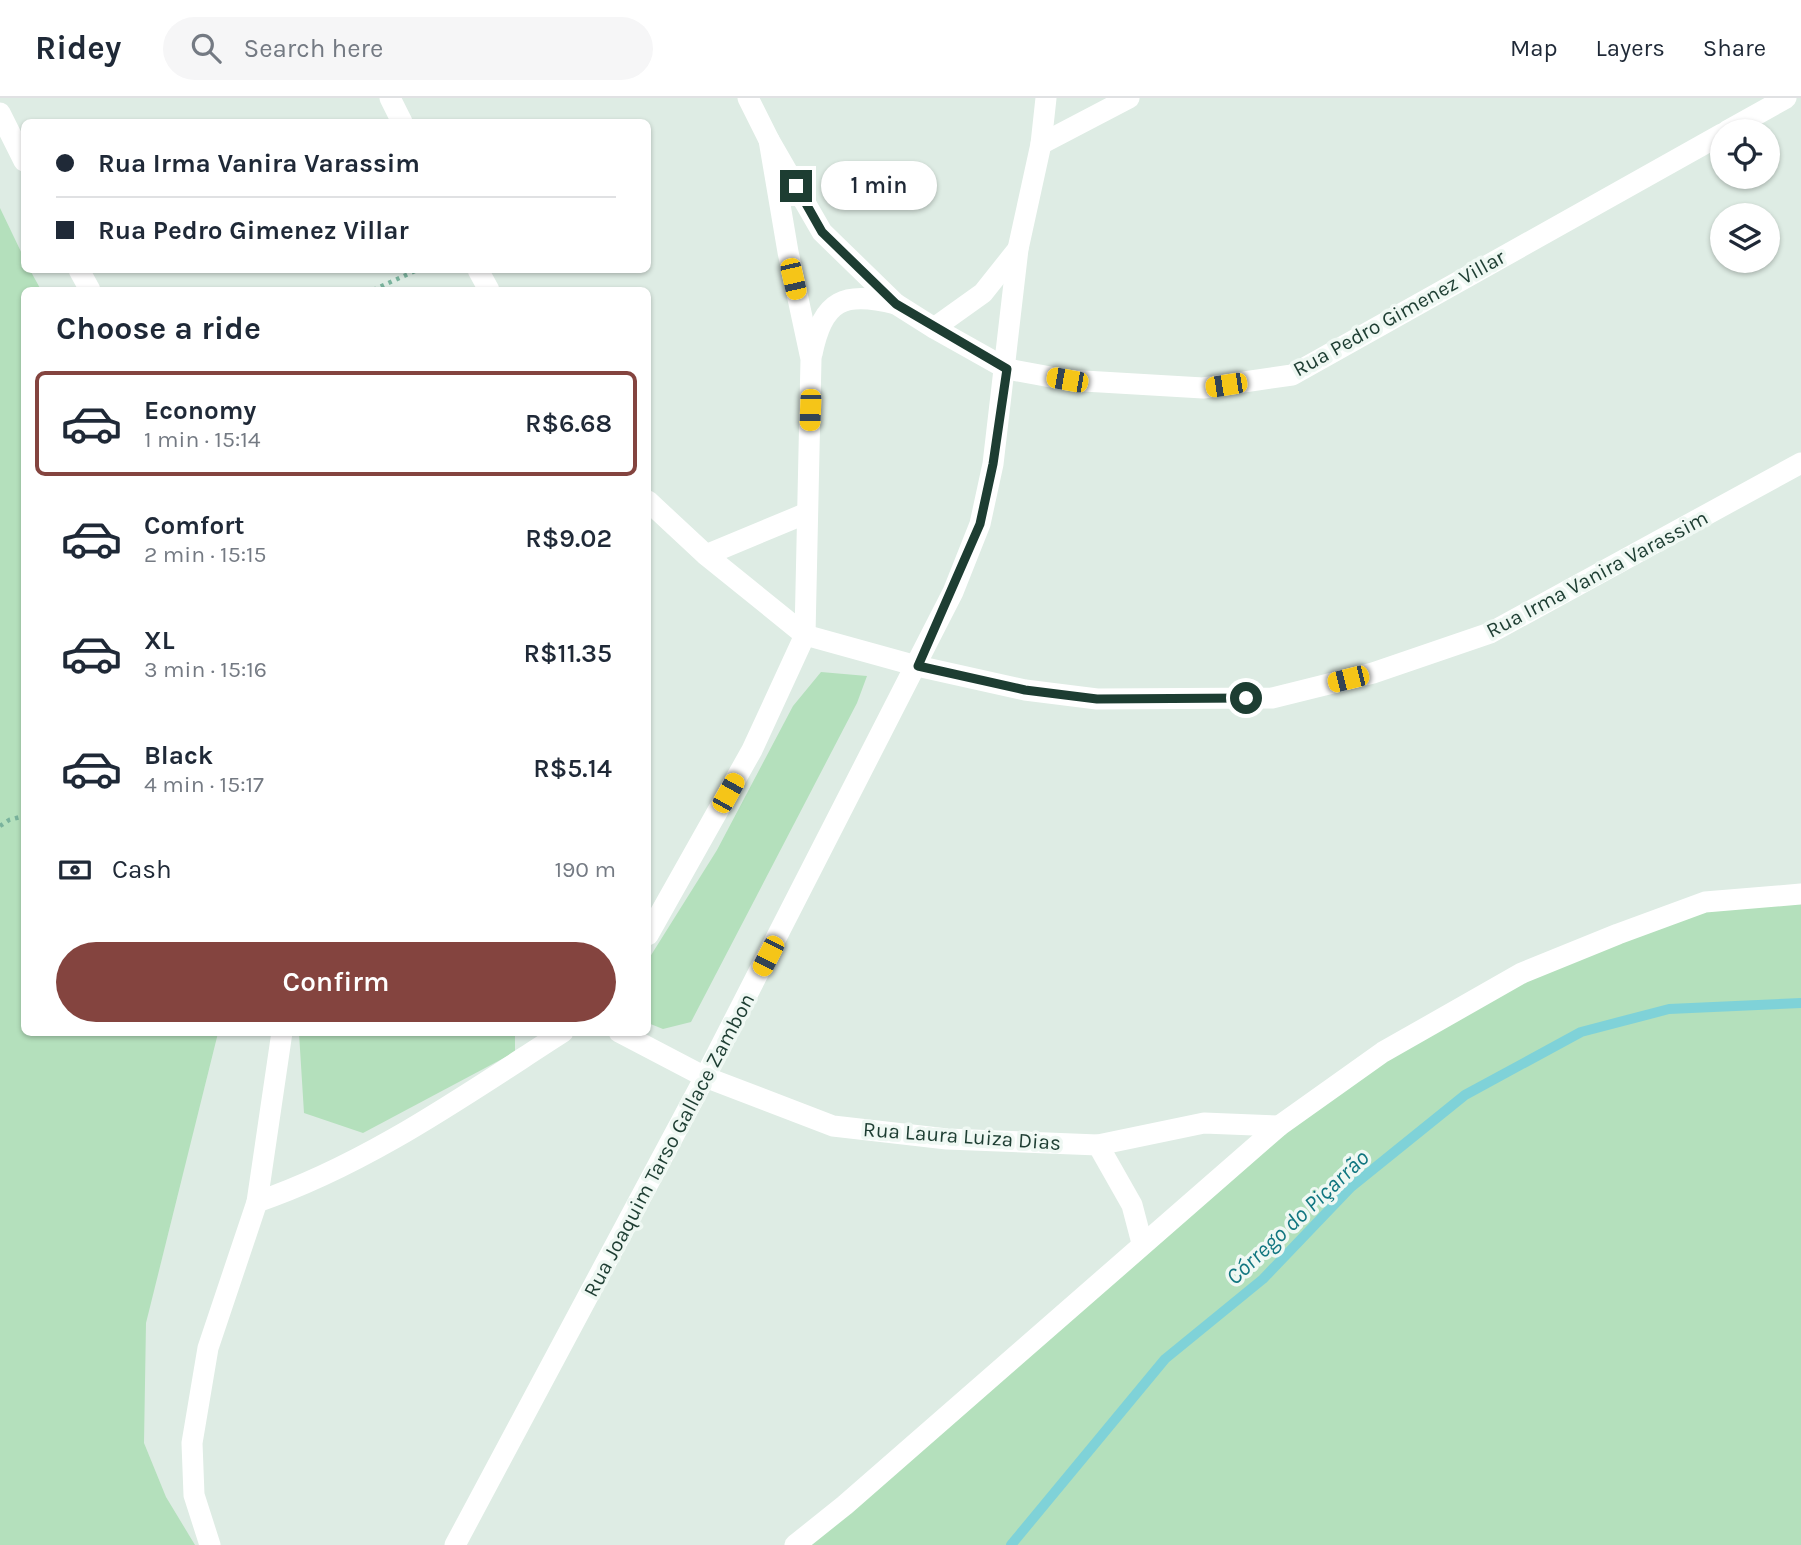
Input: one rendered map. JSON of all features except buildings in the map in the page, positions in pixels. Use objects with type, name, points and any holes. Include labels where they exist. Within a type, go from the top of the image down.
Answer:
[{"type":"street","points":[[390,98],[400,119]]},
{"type":"street","points":[[748,98],[769,140],[788,252],[811,359]]},
{"type":"street","name":"Rua Joaquim Tarso Gallace Zambon","points":[[455,1545],[705,1077],[918,666],[980,524],[993,464],[1007,369],[1018,249],[1041,144],[1046,98]]},
{"type":"street","points":[[1041,144],[1129,98]]},
{"type":"street","points":[[1748,119],[1786,98]]},
{"type":"street","points":[[0,113],[21,155]]},
{"type":"street","name":"Rua Pedro Gimenez Villar","points":[[769,140],[822,232],[896,304],[934,328],[1007,369],[1067,380],[1203,388],[1292,375],[1710,141]]},
{"type":"street","points":[[788,252],[797,238],[806,233],[822,232]]},
{"type":"street","points":[[934,328],[983,293],[1018,249]]},
{"type":"street","points":[[651,930],[752,750],[804,635],[811,359],[817,330],[826,312],[840,303],[869,298],[896,304]]},
{"type":"street","name":"Rua Irma Vanira Varassim","points":[[651,504],[706,555],[804,635],[918,666],[1025,690],[1097,699],[1272,698],[1373,673],[1490,634],[1801,463]]},
{"type":"street","points":[[706,555],[807,513]]},
{"type":"street","points":[[795,1545],[845,1505],[1279,1126],[1383,1052],[1522,973],[1705,902],[1801,894]]},
{"type":"street","points":[[210,1545],[194,1495],[192,1443],[208,1348],[257,1202],[281,1036]]},
{"type":"street","points":[[257,1202],[300,1187],[411,1129],[557,1036]]},
{"type":"street","name":"Rua Laura Luiza Dias","points":[[627,1036],[705,1077],[833,1126],[947,1139],[1098,1145],[1204,1123],[1279,1126]]},
{"type":"street","points":[[1098,1145],[1132,1205],[1142,1243]]},
{"type":"path","points":[[380,287],[410,273]]},
{"type":"path","points":[[0,826],[21,817]]},
{"type":"green space","points":[[0,208],[21,252],[21,273],[32,273],[39,287],[21,287],[21,1036],[217,1036],[146,1323],[144,1443],[166,1497],[195,1545],[0,1545]]},
{"type":"green space","points":[[821,672],[867,676],[857,703],[691,1022],[663,1029],[651,1024],[651,955],[717,850],[793,706]]},
{"type":"green space","points":[[1801,894],[1801,1545],[795,1545],[1279,1126],[1522,973],[1705,902]]},
{"type":"green space","points":[[299,1036],[515,1036],[515,1052],[363,1133],[304,1113]]},
{"type":"waterway","name":"Córrego do Piçarrão","points":[[1011,1545],[1165,1359],[1263,1279],[1351,1187],[1465,1095],[1581,1032],[1669,1009],[1801,1003]]},
{"type":"route","points":[[796,186],[822,232],[896,304],[1007,369],[993,464],[980,524],[953,592],[918,666],[1025,690],[1097,699],[1246,698]]}]
